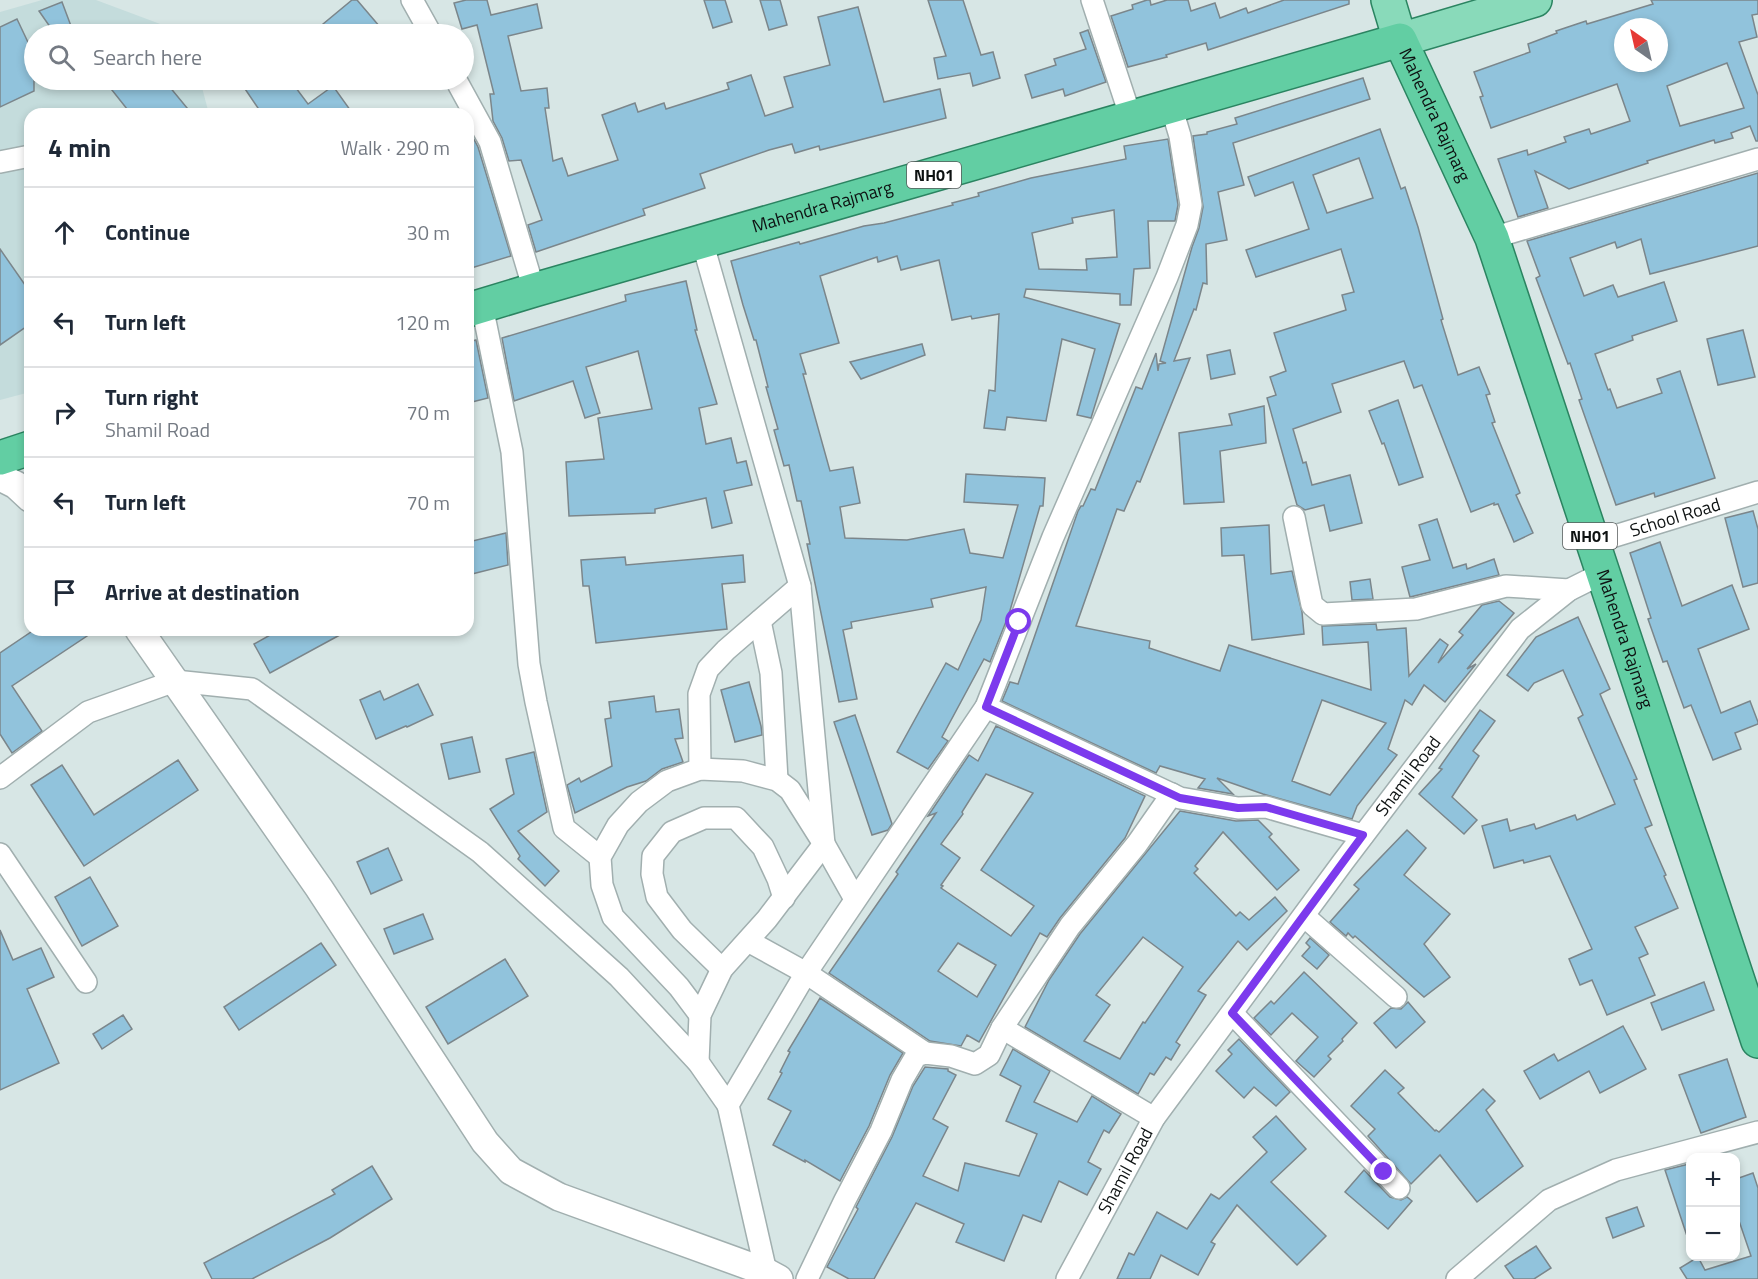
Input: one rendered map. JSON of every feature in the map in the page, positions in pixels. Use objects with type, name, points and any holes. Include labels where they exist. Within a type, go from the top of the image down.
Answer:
[{"type":"highway","name":"Mahendra Rajmarg","points":[[475,308],[1400,40],[1492,238],[1601,573],[1758,1041]]},
{"type":"highway","points":[[0,458],[24,450]]},
{"type":"main road","points":[[1388,0],[1400,40],[1535,0]]},
{"type":"street","points":[[412,0],[425,24]]},
{"type":"street","points":[[1092,0],[1131,118]]},
{"type":"street","points":[[461,90],[471,108]]},
{"type":"street","points":[[728,1105],[806,973],[986,707],[1053,537],[1167,277],[1187,225],[1191,205],[1180,136],[1171,106]]},
{"type":"street","points":[[474,113],[490,142],[534,290]]},
{"type":"street","points":[[0,162],[24,157]]},
{"type":"street","points":[[1492,238],[1758,159]]},
{"type":"street","points":[[698,1062],[700,1016],[722,969],[784,898],[825,844],[800,586],[702,241]]},
{"type":"street","points":[[475,308],[512,452],[529,664],[564,828],[600,857]]},
{"type":"street","points":[[0,477],[16,485],[24,492]]},
{"type":"street","name":"School Road","points":[[1592,543],[1758,492]]},
{"type":"street","points":[[1294,517],[1312,605],[1323,614],[1416,609],[1506,586],[1569,590]]},
{"type":"street","name":"Shamil Road","points":[[1067,1279],[1154,1118],[1363,835],[1520,629],[1569,590],[1601,573]]},
{"type":"street","points":[[700,769],[699,694],[708,669],[726,650],[800,586]]},
{"type":"street","points":[[760,621],[771,672],[777,780]]},
{"type":"street","points":[[143,636],[319,888],[484,1142],[511,1171],[559,1197],[772,1275]]},
{"type":"street","points":[[0,778],[87,712],[175,681],[252,689],[480,852],[619,977],[698,1062],[728,1105],[772,1275]]},
{"type":"street","points":[[986,707],[1180,798],[1238,808],[1266,807],[1363,835]]},
{"type":"street","points":[[700,1016],[679,987],[613,917],[602,885],[600,857],[618,825],[639,802],[668,781],[700,769],[743,771],[777,780],[790,790],[825,844],[855,899]]},
{"type":"street","points":[[807,1279],[844,1200],[881,1131],[902,1080],[916,1056],[925,1053],[951,1056],[975,1064],[989,1055],[1002,1028],[1070,926],[1137,844],[1172,794]]},
{"type":"street","points":[[722,969],[682,930],[657,897],[652,874],[653,856],[672,832],[704,818],[736,818],[763,847],[784,898]]},
{"type":"street","points":[[0,854],[86,982]]},
{"type":"street","points":[[1304,916],[1396,997]]},
{"type":"street","points":[[748,941],[806,973],[925,1053]]},
{"type":"street","points":[[1232,1013],[1399,1188]]},
{"type":"street","points":[[1002,1028],[1154,1118]]},
{"type":"street","points":[[1457,1279],[1549,1200],[1616,1170],[1758,1132]]},
{"type":"shaded area","points":[[42,0],[96,0],[160,24],[24,24],[24,90],[203,90],[207,108],[24,108],[24,394],[0,400],[0,12]]},
{"type":"building","points":[[352,0],[357,0],[377,24],[323,24]]},
{"type":"building","points":[[466,0],[487,0],[491,15],[537,4],[542,28],[508,36],[521,91],[547,88],[549,108],[545,108],[553,161],[562,158],[568,176],[618,160],[602,115],[635,103],[638,112],[664,103],[666,109],[729,89],[727,83],[751,75],[765,116],[793,107],[784,77],[830,65],[818,17],[858,7],[884,102],[940,89],[946,118],[820,150],[819,146],[795,153],[792,144],[769,150],[700,174],[705,188],[643,209],[645,215],[536,252],[528,225],[542,220],[521,160],[509,161],[502,138],[493,121],[490,94],[494,94],[477,25],[460,24],[454,3]]},
{"type":"building","points":[[704,0],[725,0],[732,22],[713,28]]},
{"type":"building","points":[[760,0],[780,0],[787,25],[769,30]]},
{"type":"building","points":[[928,0],[963,0],[981,55],[993,52],[1000,78],[973,86],[970,73],[938,79],[934,58],[946,56]]},
{"type":"building","points":[[1150,0],[1151,5],[1167,0],[1188,0],[1191,11],[1215,3],[1220,18],[1246,8],[1248,13],[1284,0],[1349,0],[1349,4],[1208,50],[1206,43],[1166,55],[1167,57],[1128,67],[1111,16],[1133,9],[1132,5]]},
{"type":"building","points":[[1651,0],[1758,0],[1758,14],[1752,15],[1757,37],[1739,42],[1758,95],[1758,141],[1750,126],[1731,133],[1733,138],[1715,143],[1714,140],[1569,189],[1535,171],[1548,208],[1518,217],[1498,159],[1527,150],[1528,155],[1566,142],[1564,137],[1589,129],[1591,134],[1630,121],[1617,84],[1491,128],[1474,72],[1530,52],[1528,44],[1557,33],[1556,31],[1586,21],[1587,24],[1653,4]],"holes":[[[1727,63],[1744,108],[1680,126],[1667,86]]]},
{"type":"building","points":[[62,2],[70,24],[48,24],[39,11]]},
{"type":"building","points":[[17,19],[24,34],[24,90],[34,91],[0,107],[0,27]]},
{"type":"building","points":[[1088,30],[1106,82],[1065,96],[1063,89],[1032,98],[1025,75],[1056,65],[1054,59],[1086,49],[1080,33]]},
{"type":"building","points":[[1363,78],[1370,99],[1233,143],[1244,185],[1218,192],[1227,240],[1206,244],[1207,284],[1203,283],[1196,310],[1194,309],[1174,361],[1190,358],[1140,482],[1137,481],[1124,511],[1117,509],[1076,626],[1150,641],[1149,648],[1220,671],[1229,645],[1371,690],[1368,642],[1323,645],[1322,626],[1376,624],[1377,630],[1406,628],[1409,676],[1440,639],[1448,645],[1438,663],[1463,635],[1459,632],[1482,605],[1499,601],[1514,613],[1467,669],[1476,664],[1445,702],[1424,685],[1412,705],[1405,700],[1388,749],[1397,755],[1357,806],[1352,819],[1263,794],[1217,778],[1233,794],[1198,788],[1205,779],[1160,766],[1156,773],[1002,701],[1010,682],[1018,684],[1078,511],[1091,489],[1095,490],[1136,387],[1142,389],[1156,353],[1158,371],[1159,364],[1166,363],[1160,361],[1203,207],[1193,136],[1237,124],[1235,118]],"holes":[[[1322,700],[1386,723],[1330,795],[1292,781]]]},
{"type":"building","points":[[112,90],[172,90],[187,108],[126,108]]},
{"type":"building","points":[[246,90],[298,90],[308,104],[327,90],[336,90],[349,108],[258,108]]},
{"type":"building","points":[[1380,129],[1401,189],[1405,187],[1418,227],[1443,319],[1441,320],[1458,375],[1479,367],[1490,394],[1486,395],[1495,422],[1492,423],[1520,493],[1516,495],[1533,533],[1514,542],[1498,504],[1494,505],[1494,503],[1471,512],[1422,385],[1414,388],[1404,361],[1332,384],[1341,412],[1293,429],[1312,485],[1350,475],[1362,523],[1330,531],[1324,505],[1305,510],[1297,505],[1267,398],[1276,395],[1270,377],[1286,371],[1274,333],[1346,310],[1342,295],[1354,292],[1341,249],[1256,277],[1246,250],[1309,229],[1293,182],[1255,196],[1248,177]],"holes":[[[1359,158],[1373,198],[1327,213],[1313,175]]]},
{"type":"building","points":[[1168,139],[1178,205],[1175,221],[1148,221],[1150,268],[1134,269],[1131,305],[1120,305],[1120,294],[1026,289],[1024,297],[1120,324],[1091,418],[1077,415],[1095,349],[1062,339],[1046,421],[1007,417],[1005,430],[984,428],[989,390],[995,391],[999,314],[952,320],[939,260],[901,270],[897,256],[878,262],[877,257],[820,276],[839,343],[800,354],[806,374],[803,374],[830,471],[853,467],[860,503],[840,507],[845,538],[907,540],[964,529],[970,553],[1003,558],[1018,505],[964,502],[966,474],[1045,478],[1043,506],[1040,506],[1009,614],[990,662],[984,659],[942,737],[948,741],[928,769],[897,752],[946,663],[958,670],[981,620],[986,587],[931,599],[933,607],[851,622],[852,628],[843,630],[857,699],[839,702],[807,544],[810,544],[801,501],[797,501],[789,465],[784,466],[774,430],[778,429],[756,340],[754,340],[731,261],[953,205],[952,203],[979,196],[978,193],[1031,178],[1126,159],[1124,146]],"holes":[[[1114,210],[1117,257],[1086,259],[1087,270],[1039,269],[1032,233],[1073,223],[1072,218]]]},
{"type":"building","points":[[474,140],[478,147],[511,256],[474,267]]},
{"type":"building","points":[[1758,173],[1758,246],[1650,274],[1641,239],[1617,248],[1615,242],[1570,258],[1584,296],[1613,285],[1618,297],[1664,282],[1677,321],[1632,336],[1633,340],[1595,354],[1617,408],[1662,393],[1657,379],[1680,371],[1715,478],[1655,497],[1654,493],[1616,505],[1579,400],[1582,399],[1570,363],[1568,364],[1536,278],[1540,276],[1527,241]]},
{"type":"building","points":[[0,249],[24,283],[24,328],[0,345]]},
{"type":"building","points":[[686,281],[697,330],[695,330],[717,404],[699,408],[706,444],[731,438],[737,463],[746,461],[752,485],[724,491],[732,523],[712,528],[706,498],[655,509],[655,513],[569,516],[566,462],[604,459],[598,418],[652,409],[638,351],[586,367],[600,413],[585,418],[573,381],[514,401],[502,338],[626,301],[625,295]]},
{"type":"building","points":[[1743,330],[1755,377],[1718,385],[1707,339]]},
{"type":"building","points":[[474,340],[476,340],[488,398],[474,402]]},
{"type":"building","points":[[922,344],[925,355],[861,379],[850,362]]},
{"type":"building","points":[[1230,350],[1235,374],[1211,379],[1207,355]]},
{"type":"building","points":[[1398,400],[1423,477],[1399,485],[1384,443],[1382,444],[1369,411]]},
{"type":"building","points":[[1264,406],[1266,443],[1220,451],[1224,502],[1184,504],[1179,433],[1232,425],[1229,414]]},
{"type":"building","points":[[1753,511],[1758,529],[1758,583],[1743,587],[1725,518]]},
{"type":"building","points":[[1437,519],[1453,568],[1466,564],[1467,569],[1494,559],[1499,575],[1410,597],[1402,567],[1430,560],[1419,525]]},
{"type":"building","points":[[1269,525],[1271,574],[1292,571],[1302,612],[1304,634],[1252,640],[1244,555],[1222,556],[1221,528]]},
{"type":"building","points":[[506,533],[508,565],[474,574],[474,541]]},
{"type":"building","points":[[1660,542],[1682,606],[1732,585],[1749,629],[1698,649],[1721,713],[1750,701],[1758,722],[1758,724],[1735,733],[1741,749],[1713,760],[1691,705],[1684,708],[1667,661],[1663,662],[1648,619],[1651,618],[1630,553]]},
{"type":"building","points":[[743,555],[745,582],[722,584],[727,629],[596,643],[589,586],[583,586],[581,560],[625,557],[626,565]]},
{"type":"building","points":[[1370,579],[1373,599],[1352,600],[1350,582]]},
{"type":"building","points":[[1578,617],[1610,689],[1600,694],[1637,779],[1634,780],[1652,825],[1645,828],[1678,908],[1635,927],[1648,954],[1639,958],[1655,995],[1607,1015],[1592,980],[1580,985],[1569,959],[1592,949],[1550,856],[1494,868],[1482,826],[1507,819],[1510,831],[1534,824],[1536,829],[1575,815],[1577,820],[1615,804],[1578,718],[1583,715],[1563,670],[1534,683],[1528,691],[1507,675],[1536,637]]},
{"type":"building","points":[[25,636],[87,636],[12,686],[42,731],[12,753],[0,734],[0,653]]},
{"type":"building","points":[[268,636],[338,636],[270,673],[254,644]]},
{"type":"building","points":[[749,682],[762,735],[735,742],[721,690]]},
{"type":"building","points":[[418,684],[433,715],[376,739],[360,700],[380,691],[384,700]]},
{"type":"building","points":[[654,696],[656,712],[679,709],[683,738],[675,739],[683,762],[662,769],[646,781],[627,787],[575,813],[567,785],[579,778],[581,782],[612,766],[605,719],[611,718],[609,702]]},
{"type":"building","points":[[1480,710],[1495,721],[1473,751],[1479,756],[1452,797],[1477,820],[1464,834],[1419,794],[1442,769],[1439,768]]},
{"type":"building","points":[[855,715],[892,824],[888,830],[872,835],[834,722]]},
{"type":"building","points":[[996,726],[1145,796],[1125,838],[1047,937],[1040,933],[979,1042],[967,1035],[961,1046],[930,1041],[829,973],[898,874],[896,872],[936,813],[928,816],[969,755],[978,761]],"holes":[[[986,774],[1033,793],[981,870],[1034,906],[1011,936],[941,888],[960,858],[941,844],[963,814],[962,812]],[[958,943],[996,965],[977,997],[938,971]]]},
{"type":"building","points":[[472,737],[480,772],[449,779],[441,744]]},
{"type":"building","points":[[534,752],[547,812],[518,831],[559,871],[545,886],[518,859],[520,856],[490,809],[514,794],[506,759]]},
{"type":"building","points":[[178,760],[198,790],[84,866],[31,785],[62,765],[94,815]]},
{"type":"building","points":[[1180,811],[1236,821],[1258,820],[1272,834],[1269,837],[1299,870],[1277,890],[1223,832],[1195,866],[1198,869],[1194,873],[1236,916],[1240,912],[1249,920],[1275,897],[1287,911],[1247,950],[1238,941],[1198,991],[1206,995],[1176,1042],[1180,1045],[1171,1060],[1166,1057],[1154,1075],[1150,1073],[1138,1094],[1025,1027],[1049,980],[1080,934]],"holes":[[[1143,937],[1183,967],[1145,1023],[1143,1022],[1120,1059],[1084,1041],[1110,1005],[1096,995]]]},
{"type":"building","points":[[1407,830],[1426,848],[1404,875],[1450,914],[1424,944],[1450,977],[1424,997],[1355,936],[1353,938],[1348,933],[1346,936],[1330,922],[1359,889],[1354,885]]},
{"type":"building","points":[[388,848],[402,880],[371,894],[357,862]]},
{"type":"building","points":[[90,877],[118,926],[82,946],[55,897]]},
{"type":"building","points":[[423,914],[433,939],[394,954],[384,929]]},
{"type":"building","points":[[0,930],[13,960],[41,948],[54,977],[27,989],[59,1063],[0,1090]]},
{"type":"building","points":[[1310,938],[1329,955],[1317,969],[1302,956],[1310,947],[1306,943]]},
{"type":"building","points":[[321,943],[336,965],[239,1030],[224,1007]]},
{"type":"building","points":[[505,959],[528,996],[448,1044],[426,1007]]},
{"type":"building","points":[[1304,972],[1357,1023],[1328,1056],[1331,1059],[1314,1077],[1296,1061],[1318,1037],[1292,1013],[1271,1035],[1254,1018],[1271,1001],[1274,1004]]},
{"type":"building","points":[[1704,982],[1714,1010],[1662,1030],[1651,1003]]},
{"type":"building","points":[[820,998],[903,1053],[890,1075],[869,1126],[840,1181],[805,1160],[805,1162],[773,1145],[791,1111],[768,1099],[782,1073],[780,1072],[790,1052],[788,1051]]},
{"type":"building","points":[[1408,1002],[1425,1022],[1396,1048],[1374,1023],[1391,1008],[1401,1009]]},
{"type":"building","points":[[123,1015],[132,1029],[102,1049],[93,1034]]},
{"type":"building","points":[[1623,1026],[1646,1069],[1600,1093],[1589,1071],[1540,1099],[1524,1071],[1554,1054],[1558,1061]]},
{"type":"building","points":[[1239,1039],[1290,1092],[1276,1106],[1254,1087],[1244,1098],[1216,1071],[1232,1054],[1228,1050]]},
{"type":"building","points":[[1013,1049],[1050,1071],[1034,1102],[1077,1122],[1092,1096],[1121,1114],[1109,1133],[1104,1130],[1088,1162],[1101,1169],[1087,1195],[1059,1181],[1041,1222],[1023,1215],[1004,1261],[956,1242],[964,1224],[916,1203],[874,1279],[849,1279],[827,1267],[858,1209],[856,1207],[892,1137],[913,1086],[925,1067],[948,1069],[956,1075],[933,1119],[948,1127],[923,1176],[958,1191],[965,1163],[1019,1176],[1037,1134],[1006,1121],[1021,1086],[1000,1075]]},
{"type":"building","points":[[1727,1059],[1746,1117],[1701,1133],[1679,1075]]},
{"type":"building","points":[[1385,1070],[1404,1088],[1398,1093],[1435,1131],[1439,1132],[1483,1089],[1495,1101],[1486,1110],[1523,1166],[1477,1202],[1440,1155],[1411,1184],[1368,1136],[1375,1129],[1351,1106]]},
{"type":"building","points":[[1276,1116],[1306,1149],[1271,1182],[1326,1236],[1297,1265],[1237,1205],[1211,1242],[1215,1244],[1198,1275],[1161,1255],[1150,1279],[1117,1279],[1129,1253],[1134,1255],[1157,1212],[1187,1229],[1211,1194],[1219,1199],[1267,1152],[1253,1137]]},
{"type":"building","points":[[1686,1165],[1686,1233],[1665,1170]]},
{"type":"building","points":[[372,1166],[392,1199],[330,1238],[252,1279],[212,1279],[204,1263],[335,1194],[332,1190]]},
{"type":"building","points":[[1364,1170],[1390,1197],[1401,1200],[1407,1197],[1412,1201],[1388,1229],[1345,1192]]},
{"type":"building","points":[[1753,1173],[1758,1188],[1758,1279],[1687,1279],[1680,1268],[1691,1261],[1700,1261],[1705,1270],[1751,1256],[1740,1224],[1740,1178]]},
{"type":"building","points":[[1637,1207],[1644,1226],[1613,1238],[1606,1218]]},
{"type":"building","points":[[1536,1246],[1551,1268],[1534,1279],[1514,1279],[1505,1266]]},
{"type":"route","points":[[1019,622],[986,707],[1180,798],[1238,808],[1266,807],[1363,835],[1232,1013],[1384,1172]]}]
